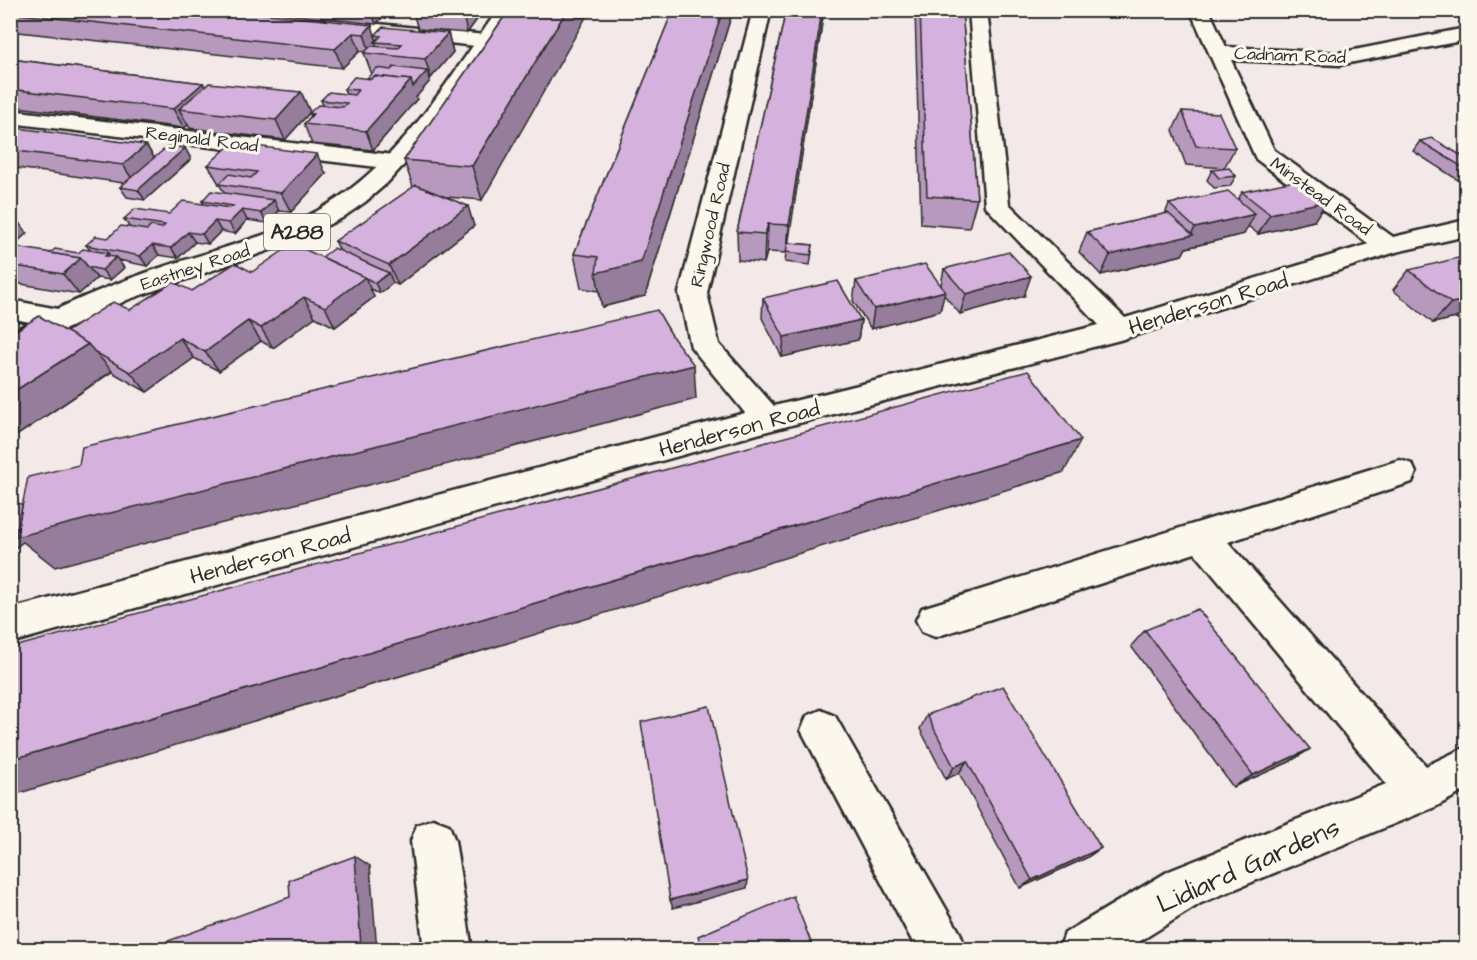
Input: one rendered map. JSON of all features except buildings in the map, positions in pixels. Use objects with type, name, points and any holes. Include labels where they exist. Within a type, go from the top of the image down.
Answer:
[{"type":"street","name":"Eastney Road","points":[[10,346],[59,318],[155,279],[268,244],[305,229],[358,196],[414,141],[508,10]]},
{"type":"street","name":"Ringwood Road","points":[[762,10],[693,293],[705,346],[768,419]]},
{"type":"street","points":[[978,10],[997,206],[1120,330]]},
{"type":"street","name":"Minstead Road","points":[[1199,10],[1264,154],[1389,246]]},
{"type":"street","points":[[306,23],[485,41]]},
{"type":"street","name":"Cadnam Road","points":[[1219,53],[1340,59],[1467,34]]},
{"type":"street","name":"Reginald Road","points":[[10,116],[394,162]]},
{"type":"street","name":"Henderson Road","points":[[10,626],[768,419],[1120,330],[1389,246],[1467,228]]},
{"type":"street","points":[[10,309],[59,318]]},
{"type":"street","points":[[935,620],[1400,473]]},
{"type":"street","points":[[1201,535],[1420,792]]},
{"type":"street","points":[[821,730],[943,950]]},
{"type":"street","name":"Lidiard Gardens","points":[[1082,950],[1185,887],[1420,792],[1467,768]]},
{"type":"street","points":[[433,841],[448,950]]}]
